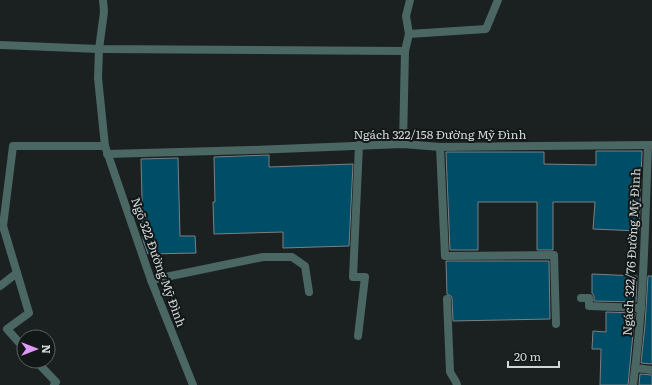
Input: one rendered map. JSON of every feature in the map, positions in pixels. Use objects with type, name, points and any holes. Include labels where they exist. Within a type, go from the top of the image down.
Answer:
[{"type":"street","name":"Ngõ 322 Đường Mỹ Đình","points":[[103,0],[104,12],[99,49],[98,78],[105,146],[151,280],[194,385]]},
{"type":"street","points":[[403,144],[405,51],[409,34],[406,16],[410,0]]},
{"type":"street","points":[[409,34],[486,29],[498,0]]},
{"type":"street","points":[[0,45],[99,49],[405,51]]},
{"type":"street","name":"Ngách 322/158 Đường Mỹ Đình","points":[[108,154],[403,144],[440,147],[650,145]]},
{"type":"street","name":"Ngách 322/76 Đường Mỹ Đình","points":[[633,385],[638,349],[641,308],[650,145]]},
{"type":"street","points":[[16,339],[7,329],[29,313],[2,227],[13,146],[105,146]]},
{"type":"street","points":[[358,336],[365,277],[353,277],[359,146]]},
{"type":"street","points":[[440,147],[445,256],[554,255],[556,324]]},
{"type":"street","points":[[151,280],[264,257],[292,258],[305,266],[309,292]]},
{"type":"street","points":[[0,286],[17,273]]},
{"type":"street","points":[[581,298],[588,298],[589,306],[641,308]]},
{"type":"street","points":[[447,299],[450,372],[457,385]]},
{"type":"street","points":[[635,368],[652,370]]},
{"type":"street","points":[[44,369],[56,382],[54,385]]},
{"type":"building","points":[[596,151],[642,151],[639,231],[593,229],[595,202],[553,202],[553,250],[537,250],[537,202],[478,202],[478,250],[450,250],[446,152],[544,152],[544,164],[596,165]]},
{"type":"building","points":[[269,155],[269,167],[353,164],[349,246],[283,248],[283,232],[214,234],[214,157]]},
{"type":"building","points":[[178,158],[180,236],[195,236],[196,253],[148,254],[143,240],[141,159]]},
{"type":"building","points":[[446,261],[549,261],[550,319],[453,321],[452,298],[447,294]]},
{"type":"building","points":[[592,274],[637,276],[636,302],[594,301],[594,296],[592,293]]},
{"type":"building","points":[[648,276],[652,276],[652,364],[641,363]]},
{"type":"building","points":[[606,312],[635,313],[628,385],[600,385],[601,349],[592,349],[593,331],[606,332]]},
{"type":"building","points":[[640,374],[652,375],[652,385],[639,385]]}]
